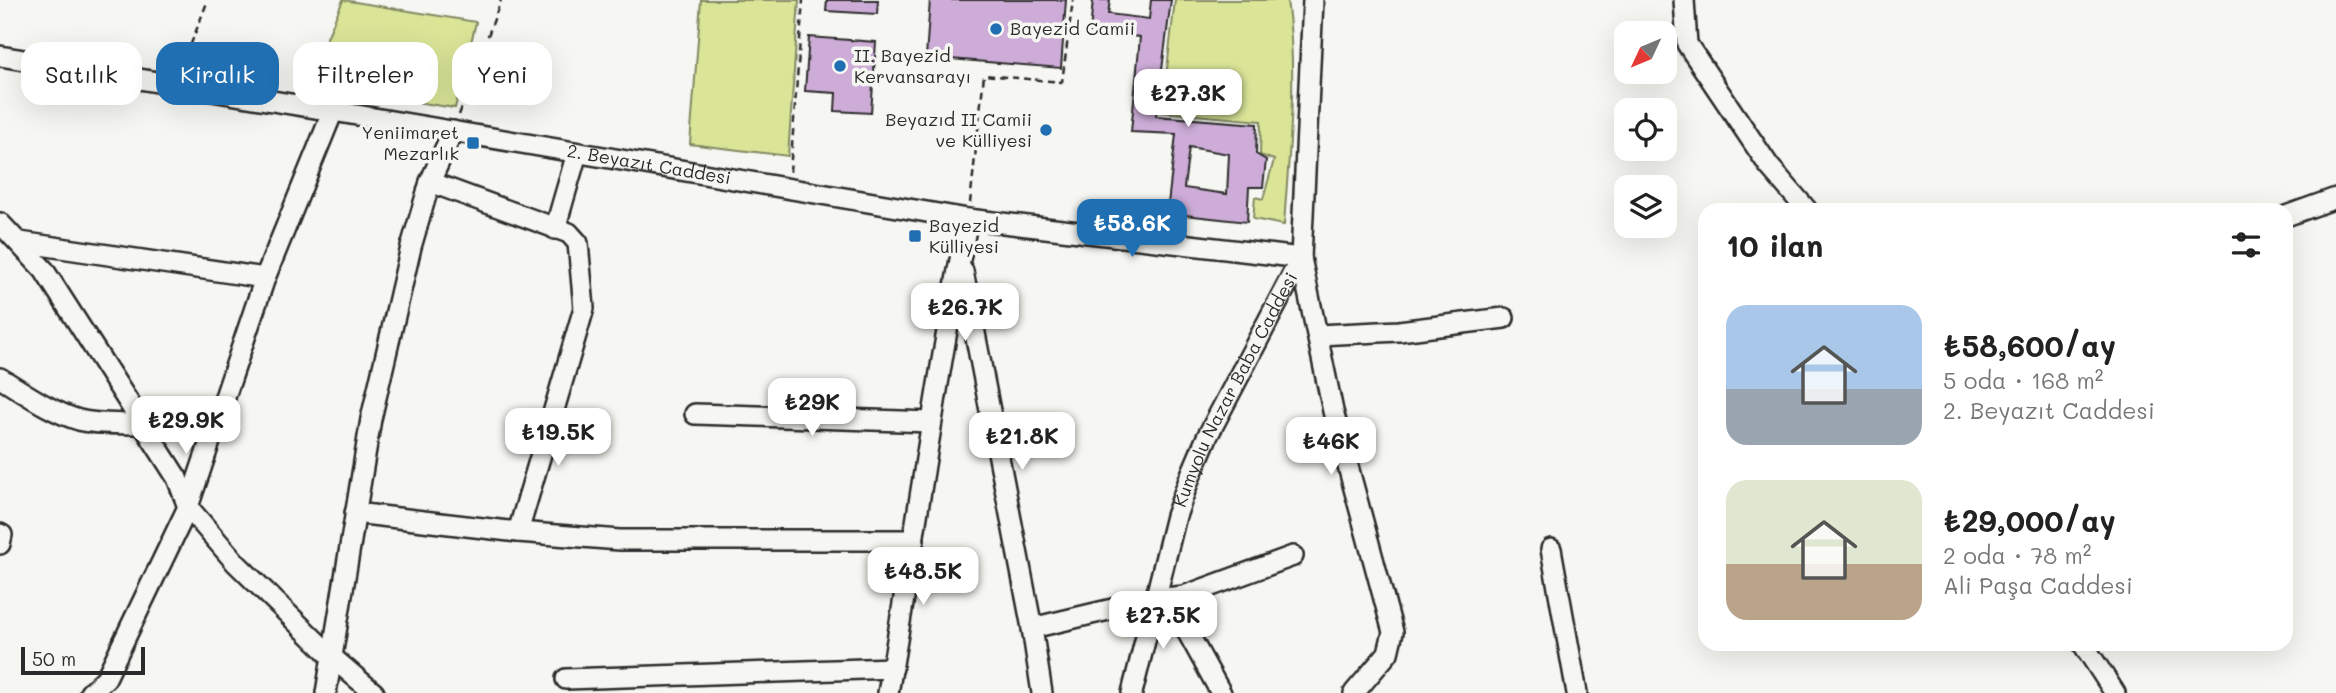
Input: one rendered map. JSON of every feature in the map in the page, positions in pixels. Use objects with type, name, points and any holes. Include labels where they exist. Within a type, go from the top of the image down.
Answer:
[{"type":"street","name":"Kumyolu Nazar Baba Caddesi","points":[[1132,693],[1176,516],[1190,477],[1301,258],[1313,0]]},
{"type":"street","points":[[1684,0],[1687,44],[1769,166],[1801,203]]},
{"type":"street","name":"2. Beyazıt Caddesi","points":[[0,56],[156,83]]},
{"type":"street","name":"2. Beyazıt Caddesi","points":[[279,102],[968,219],[1301,258]]},
{"type":"street","points":[[90,693],[106,678],[188,508],[265,278],[333,110]]},
{"type":"street","points":[[326,693],[371,419],[411,247],[430,182],[453,131]]},
{"type":"street","points":[[555,229],[577,153]]},
{"type":"street","points":[[430,182],[569,233],[578,243],[584,307],[518,532]]},
{"type":"street","points":[[2293,213],[2336,198]]},
{"type":"street","points":[[888,693],[931,422],[968,219]]},
{"type":"street","points":[[0,223],[44,270],[177,478],[188,508],[236,563],[333,658],[374,693]]},
{"type":"street","points":[[20,243],[265,278]]},
{"type":"street","points":[[960,258],[1032,628],[1042,693]]},
{"type":"street","points":[[1301,258],[1333,411],[1393,632],[1388,653],[1354,693]]},
{"type":"street","points":[[1318,335],[1399,331],[1504,318]]},
{"type":"street","points":[[0,378],[46,405],[79,420],[140,424]]},
{"type":"street","points":[[695,414],[931,422]]},
{"type":"street","points":[[355,513],[518,532],[620,540],[914,540]]},
{"type":"street","points":[[0,534],[0,544]]},
{"type":"street","points":[[1551,549],[1577,693]]},
{"type":"street","points":[[1032,628],[1155,599],[1184,596],[1293,556]]},
{"type":"street","points":[[1155,599],[1178,615],[1221,693]]},
{"type":"street","points":[[2088,651],[2115,693]]},
{"type":"street","points":[[566,679],[892,668]]},
{"type":"path","points":[[191,42],[208,0]]},
{"type":"path","points":[[453,131],[501,0]]},
{"type":"path","points":[[789,189],[803,0]]},
{"type":"path","points":[[968,219],[984,75],[1062,82],[1073,0]]},
{"type":"green space","points":[[343,0],[476,22],[471,42],[452,42],[452,105],[456,105],[455,108],[436,105],[438,105],[438,42],[325,42]]},
{"type":"green space","points":[[701,0],[799,0],[788,156],[690,144]]},
{"type":"green space","points":[[1175,0],[1287,0],[1292,84],[1284,225],[1253,219],[1255,197],[1263,199],[1274,160],[1260,155],[1261,121],[1162,112]]},
{"type":"building","points":[[827,0],[878,0],[877,14],[826,11]]},
{"type":"building","name":"Bayezid Camii","points":[[930,0],[1066,0],[1061,68],[926,57]]},
{"type":"building","points":[[1093,0],[1110,0],[1108,14],[1149,19],[1151,0],[1171,0],[1156,116],[1257,124],[1256,154],[1266,160],[1263,187],[1249,187],[1247,222],[1167,213],[1176,134],[1131,132],[1140,37],[1090,32]],"holes":[[[1189,147],[1229,154],[1227,194],[1184,188]]]},
{"type":"building","name":"II. Bayezid Kervansarayı","points":[[809,37],[876,42],[871,113],[835,111],[836,93],[805,91]]},
{"type":"place","name":"Bayezid Camii","points":[[996,29]]},
{"type":"place","name":"II. Bayezid Kervansarayı","points":[[840,66]]},
{"type":"place","name":"Beyazıd II Camii ve Külliyesi","points":[[1046,130]]},
{"type":"place","name":"Yeniimaret Mezarlık","points":[[473,143]]},
{"type":"place","name":"Bayezid Külliyesi","points":[[915,236]]}]
